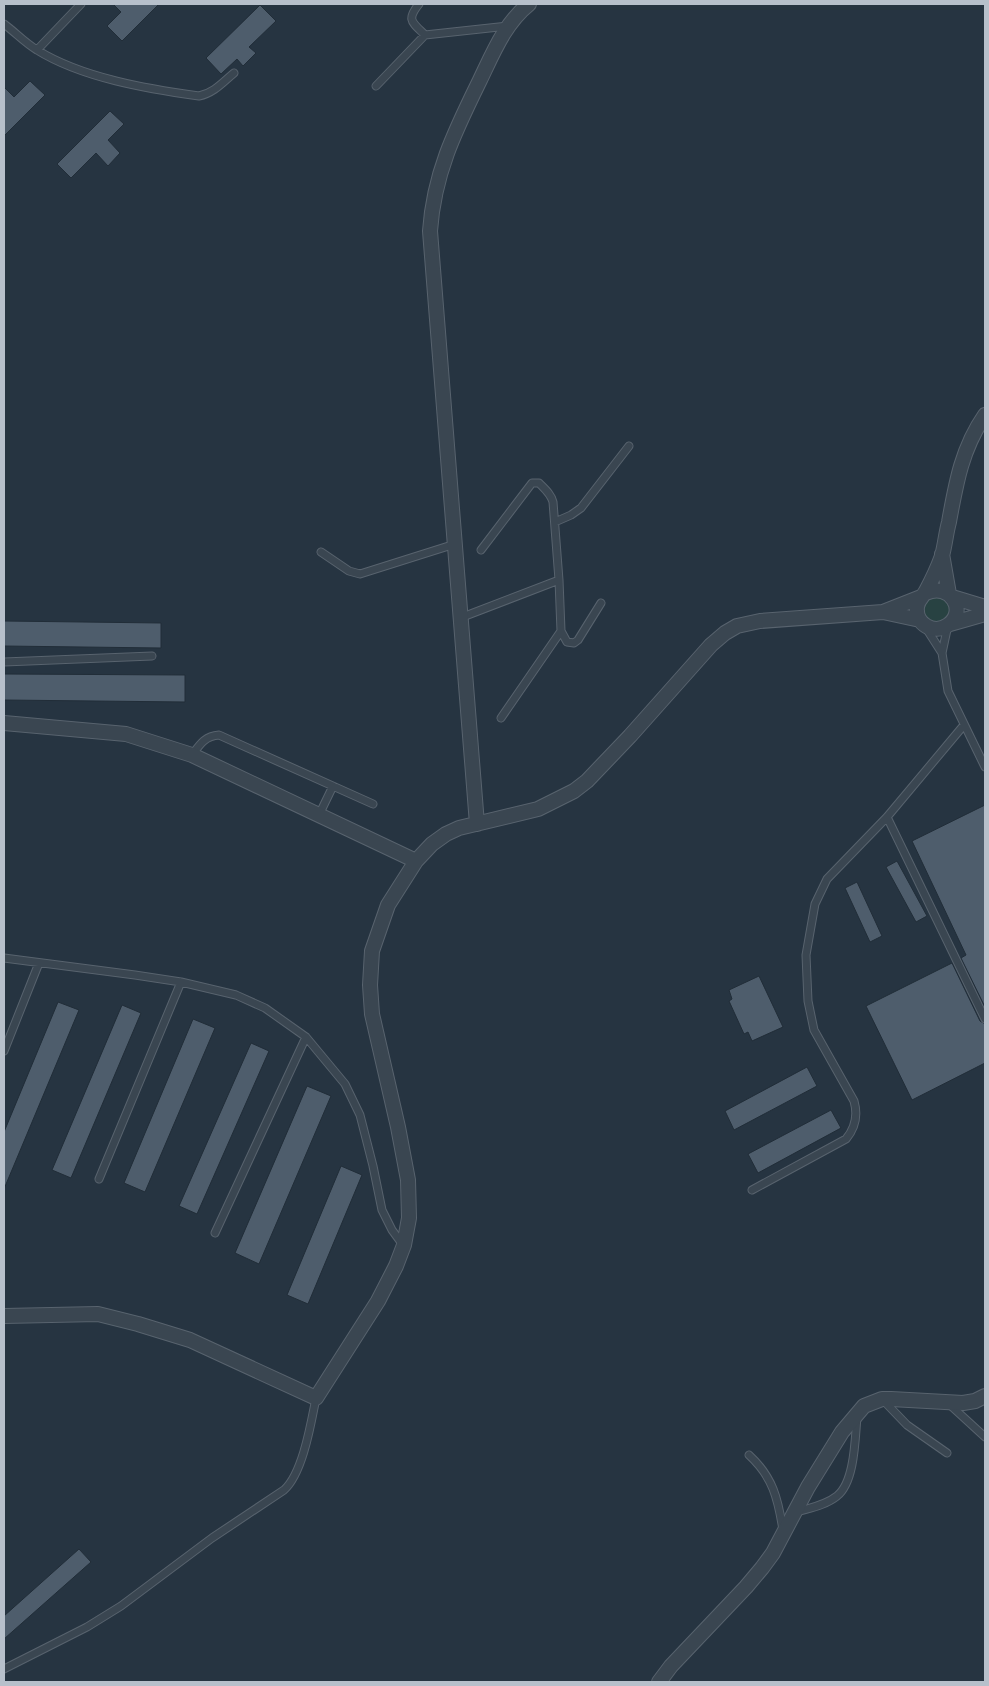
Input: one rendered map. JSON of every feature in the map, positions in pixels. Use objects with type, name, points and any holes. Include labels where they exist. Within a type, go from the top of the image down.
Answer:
[{"type":"street","points":[[478,824],[430,230],[432,205],[446,155],[458,125],[499,40],[508,26],[529,4]]},
{"type":"street","points":[[921,622],[917,608],[942,554],[960,467],[976,428],[985,415]]},
{"type":"street","points":[[942,554],[951,595],[956,603],[954,618],[949,624]]},
{"type":"street","points":[[883,612],[938,589],[985,607]]},
{"type":"street","points":[[4,1316],[98,1314],[114,1318],[190,1340],[316,1398],[378,1301],[396,1266],[404,1245],[409,1218],[408,1180],[372,1014],[370,985],[372,951],[388,905],[416,861],[432,844],[459,828],[538,809],[574,791],[587,781],[630,736],[711,645],[725,632],[737,626],[760,620],[883,612],[921,622],[929,628],[936,629],[985,614]]},
{"type":"street","points":[[4,723],[126,734],[192,755],[416,861]]},
{"type":"street","points":[[659,1682],[691,1644],[746,1587],[768,1560],[842,1432],[857,1412],[864,1406],[882,1399],[963,1403],[975,1401],[985,1396]]},
{"type":"lane","points":[[37,50],[81,4]]},
{"type":"lane","points":[[419,4],[412,13],[411,18],[413,23],[425,35]]},
{"type":"lane","points":[[4,24],[37,50],[80,71],[162,91],[199,96],[212,92],[234,73]]},
{"type":"lane","points":[[376,86],[425,35],[508,26]]},
{"type":"lane","points":[[555,522],[572,515],[581,508],[629,446]]},
{"type":"lane","points":[[481,550],[532,483],[539,483],[552,497],[559,580],[560,631],[567,642],[574,643],[578,640],[602,603]]},
{"type":"lane","points":[[321,552],[349,571],[360,574],[454,544]]},
{"type":"lane","points":[[460,618],[559,580]]},
{"type":"lane","points":[[921,622],[942,653]]},
{"type":"lane","points":[[949,624],[942,653],[948,691],[985,767]]},
{"type":"lane","points":[[501,718],[560,631]]},
{"type":"lane","points":[[4,662],[152,656]]},
{"type":"lane","points":[[752,1190],[846,1138],[855,1125],[857,1110],[854,1101],[814,1030],[808,1001],[806,956],[815,904],[827,879],[887,817],[964,725]]},
{"type":"lane","points":[[192,755],[203,740],[219,735],[373,804]]},
{"type":"lane","points":[[319,816],[333,786]]},
{"type":"lane","points":[[887,817],[985,1019]]},
{"type":"lane","points":[[4,958],[181,982],[236,995],[266,1008],[306,1037],[345,1084],[360,1115],[374,1166],[382,1210],[392,1230],[404,1245]]},
{"type":"lane","points":[[4,1051],[39,963]]},
{"type":"lane","points":[[99,1179],[181,982]]},
{"type":"lane","points":[[215,1233],[306,1037]]},
{"type":"lane","points":[[4,1669],[87,1628],[121,1606],[212,1538],[290,1485],[296,1475],[316,1398]]},
{"type":"lane","points":[[882,1399],[907,1425],[947,1453]]},
{"type":"lane","points":[[947,1402],[985,1437]]},
{"type":"lane","points":[[794,1513],[828,1501],[837,1496],[842,1490],[850,1471],[857,1412]]},
{"type":"lane","points":[[749,1455],[759,1465],[771,1483],[778,1501],[784,1532]]},
{"type":"green space","points":[[937,596],[946,600],[950,609],[946,618],[937,622],[928,618],[924,609],[928,600]]},
{"type":"building","points":[[113,4],[159,4],[122,41],[107,26],[121,12]]},
{"type":"building","points":[[260,5],[276,21],[249,47],[256,53],[243,66],[237,59],[221,74],[206,58]]},
{"type":"building","points":[[30,81],[45,95],[4,136],[4,87],[14,97]]},
{"type":"building","points":[[110,111],[124,124],[108,140],[120,153],[108,166],[96,153],[71,178],[57,164]]},
{"type":"building","points":[[4,621],[161,623],[161,648],[4,646]]},
{"type":"building","points":[[4,674],[185,675],[185,702],[4,700]]},
{"type":"building","points":[[985,805],[985,1007],[961,958],[966,955],[912,841]]},
{"type":"building","points":[[897,861],[927,916],[916,922],[886,867]]},
{"type":"building","points":[[857,882],[882,936],[870,942],[845,888]]},
{"type":"building","points":[[952,963],[980,1021],[985,1024],[985,1063],[912,1100],[866,1006]]},
{"type":"building","points":[[759,976],[783,1027],[752,1041],[748,1032],[744,1034],[729,1001],[732,999],[729,990]]},
{"type":"building","points":[[58,1002],[79,1010],[4,1189],[4,1132]]},
{"type":"building","points":[[122,1005],[141,1013],[71,1178],[52,1170]]},
{"type":"building","points":[[193,1019],[215,1028],[145,1192],[124,1183]]},
{"type":"building","points":[[251,1043],[269,1051],[197,1214],[179,1206]]},
{"type":"building","points":[[807,1067],[817,1086],[734,1130],[725,1111]]},
{"type":"building","points":[[307,1086],[331,1096],[259,1264],[235,1253]]},
{"type":"building","points":[[831,1110],[841,1128],[758,1173],[748,1154]]},
{"type":"building","points":[[341,1166],[362,1175],[308,1304],[287,1295]]},
{"type":"building","points":[[79,1549],[91,1562],[4,1639],[4,1616]]}]
